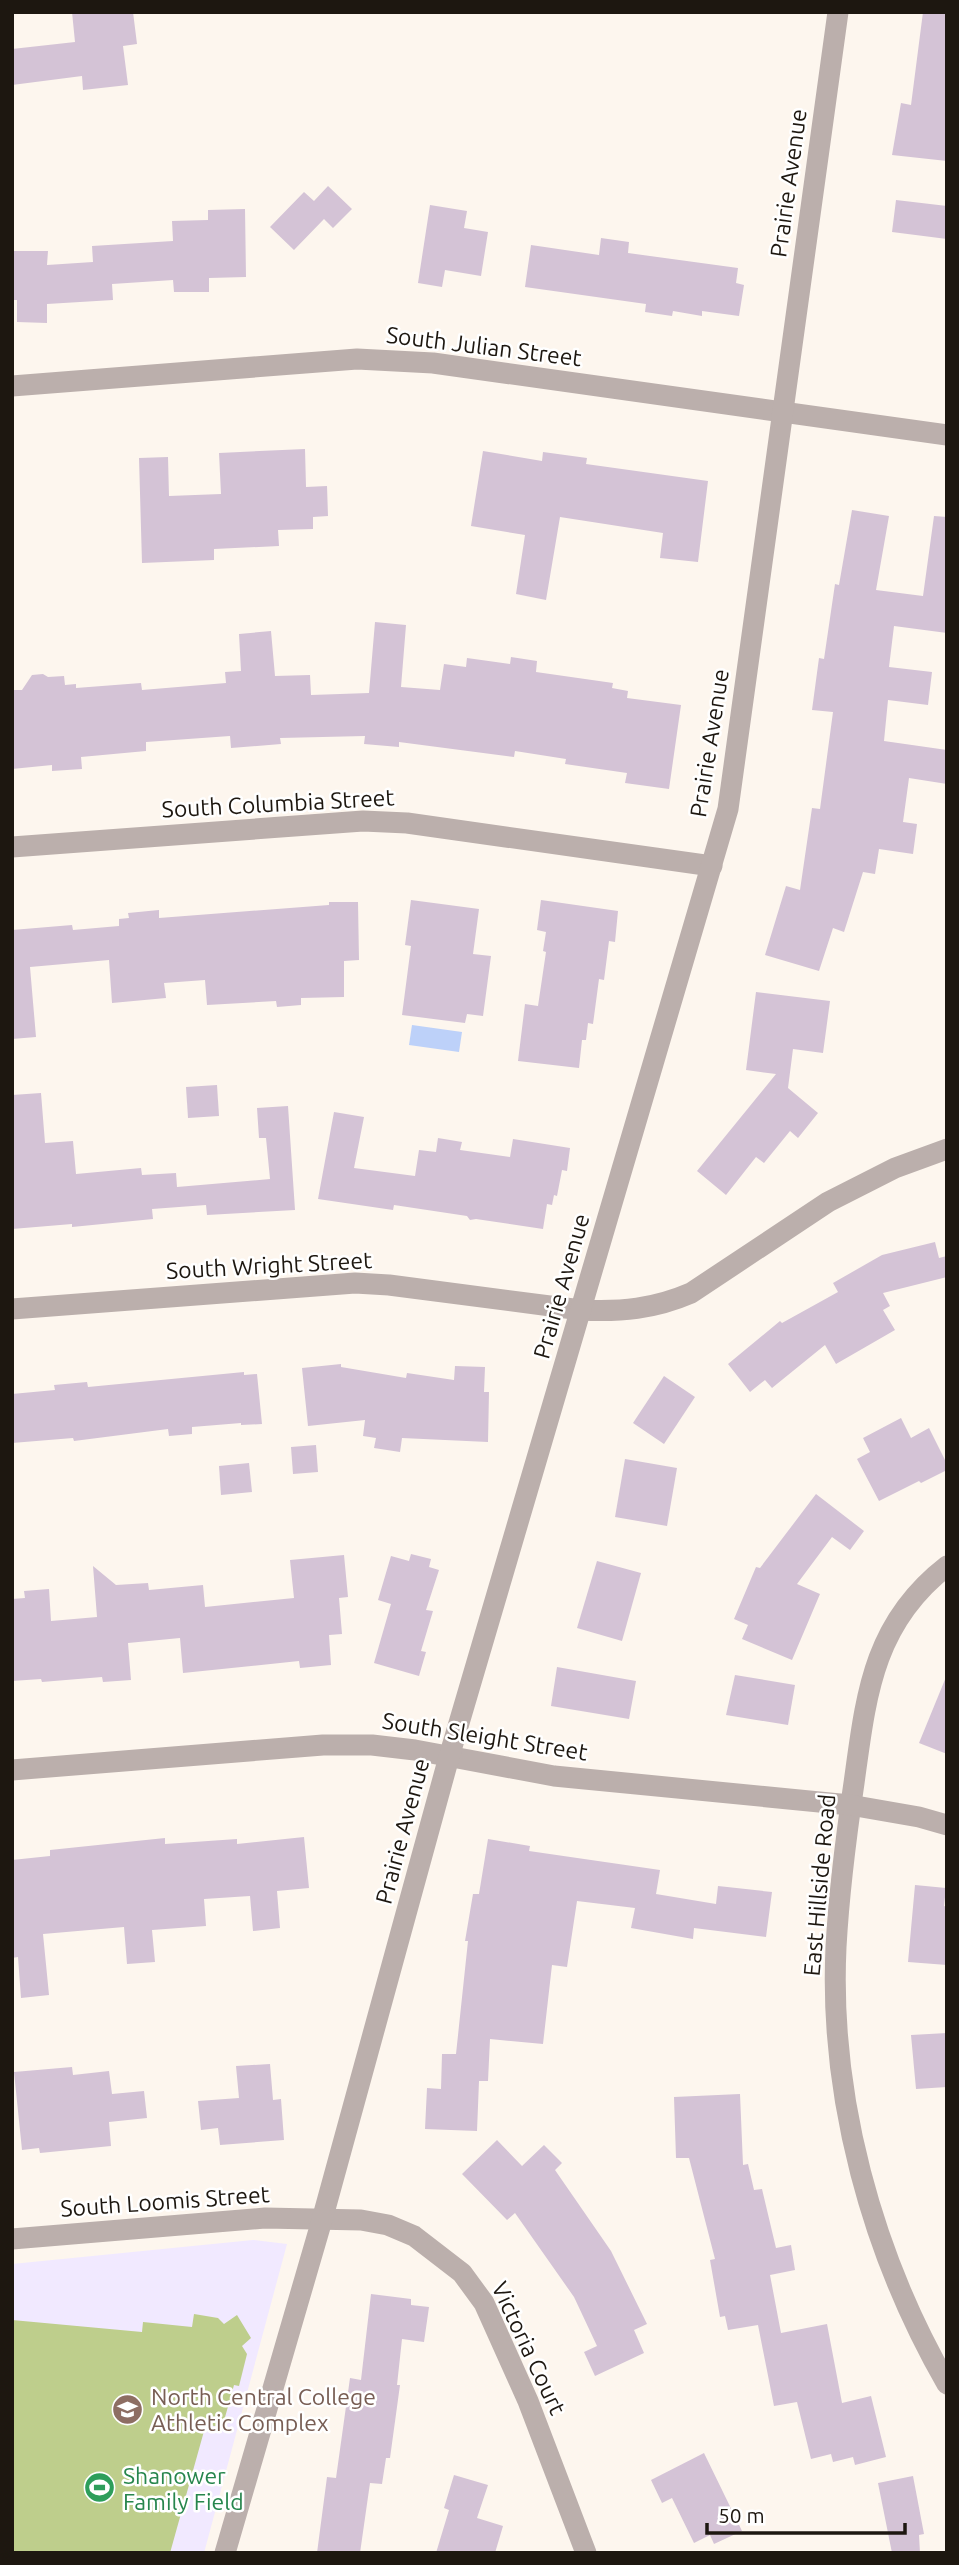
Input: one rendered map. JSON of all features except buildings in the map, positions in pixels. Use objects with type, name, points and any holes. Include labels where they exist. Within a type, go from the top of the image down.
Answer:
[{"type":"street","name":"Prairie Avenue","points":[[225,2553],[322,2220],[449,1757],[728,809],[838,12]]},
{"type":"street","name":"South Julian Street","points":[[12,386],[392,359],[947,435]]},
{"type":"street","name":"South Columbia Street","points":[[12,847],[363,821],[407,823],[712,866]]},
{"type":"street","name":"South Wright Street","points":[[12,1309],[355,1283],[581,1310],[612,1312],[666,1304],[691,1293],[828,1202],[895,1168],[947,1149]]},
{"type":"street","name":"East Hillside Road","points":[[947,1566],[922,1589],[899,1618],[882,1648],[866,1695],[850,1805],[836,1948],[839,2048],[854,2144],[878,2232],[910,2314],[947,2384]]},
{"type":"street","name":"South Sleight Street","points":[[12,1770],[323,1745],[372,1745],[554,1776],[850,1805],[919,1817],[947,1825]]},
{"type":"street","name":"South Loomis Street","points":[[12,2239],[265,2218],[322,2220]]},
{"type":"street","name":"Victoria Court","points":[[322,2220],[361,2220],[388,2225],[414,2236],[463,2273],[484,2303],[528,2402],[586,2553]]},
{"type":"shaded area","name":"North Central College Athletic Complex","points":[[253,2240],[287,2244],[204,2553],[12,2553],[12,2264]]},
{"type":"green space","name":"Shanower Family Field","points":[[194,2314],[218,2318],[224,2324],[237,2315],[251,2338],[242,2346],[247,2354],[239,2386],[234,2385],[222,2428],[206,2424],[170,2553],[12,2553],[12,2320],[142,2332],[143,2322],[192,2327]]},
{"type":"water","points":[[412,1025],[462,1032],[459,1052],[409,1045]]},
{"type":"place","name":"North Central College Athletic Complex","points":[[128,2409]]},
{"type":"place","name":"Shanower Family Field","points":[[100,2488]]}]
